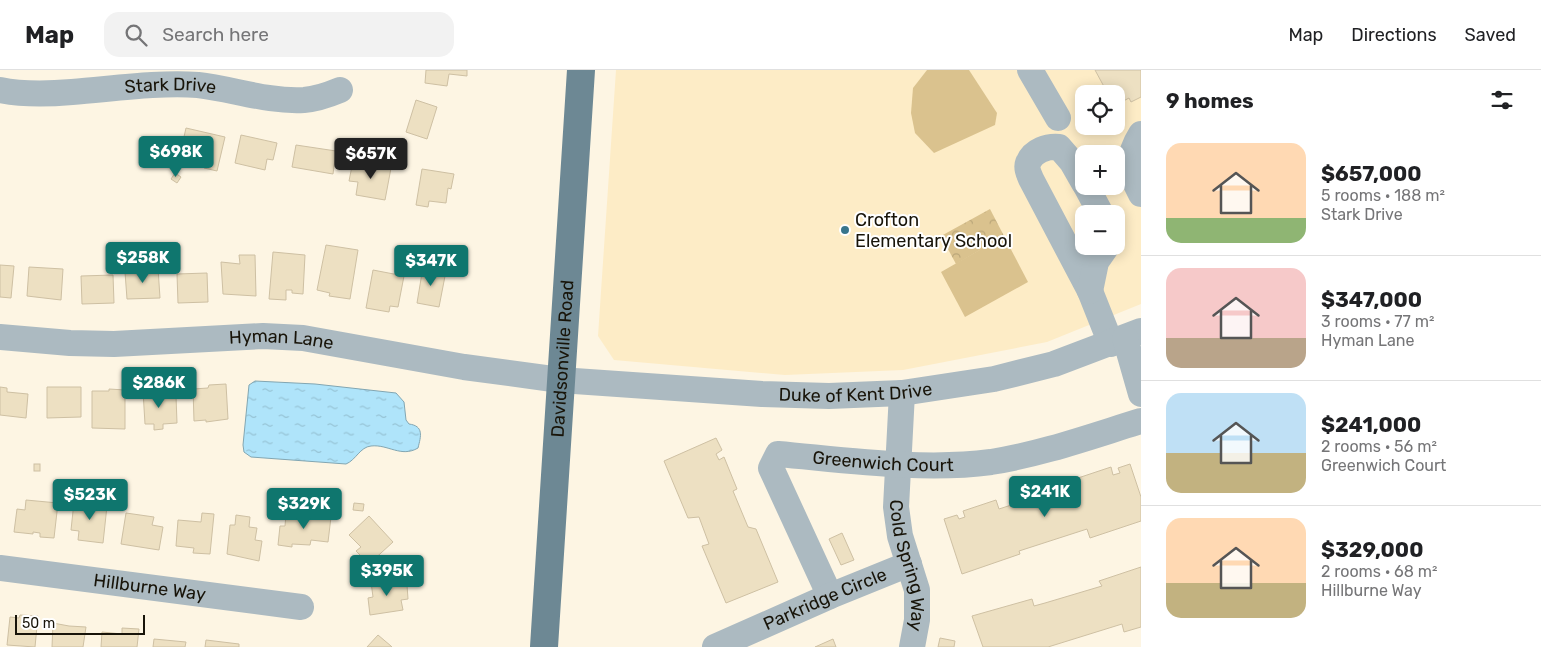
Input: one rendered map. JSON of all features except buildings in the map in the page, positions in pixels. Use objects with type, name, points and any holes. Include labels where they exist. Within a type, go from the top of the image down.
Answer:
[{"type":"main road","name":"Davidsonville Road","points":[[544,647],[581,70]]},
{"type":"street","points":[[1030,70],[1058,118]]},
{"type":"street","name":"Stark Drive","points":[[0,90],[14,93],[42,94],[198,85],[283,100],[305,100],[340,90]]},
{"type":"street","points":[[1141,134],[1131,153],[1131,172],[1141,194]]},
{"type":"street","points":[[1075,167],[1059,147],[1046,148],[1038,152],[1028,162],[1031,179],[1090,291],[1126,338],[1141,394]]},
{"type":"street","points":[[1090,291],[1096,262],[1101,255]]},
{"type":"street","name":"Hyman Lane","points":[[0,337],[70,343],[114,344],[247,336],[302,338],[464,367],[560,380]]},
{"type":"street","name":"Duke of Kent Drive","points":[[560,380],[762,394],[829,396],[902,393],[994,378],[1054,364],[1126,338]]},
{"type":"street","name":"Cold Spring Way","points":[[902,393],[896,507],[900,536],[917,590],[917,620],[912,647]]},
{"type":"street","name":"Greenwich Court","points":[[830,596],[771,468],[778,454],[898,465],[989,462],[1027,455],[1141,421]]},
{"type":"street","name":"Parkridge Circle","points":[[715,647],[830,596],[909,564]]},
{"type":"street","name":"Hillburne Way","points":[[0,568],[301,607]]},
{"type":"shaded area","name":"Crofton Elementary School","points":[[616,70],[1141,70],[1141,304],[1047,342],[903,370],[785,375],[614,360],[598,336]]},
{"type":"green space","points":[[927,70],[969,70],[997,113],[995,125],[934,153],[915,133],[911,113],[913,88]]},
{"type":"green space","points":[[990,209],[1004,236],[956,264],[941,236]]},
{"type":"green space","points":[[1004,236],[1028,282],[965,317],[941,272]]},
{"type":"water","points":[[255,381],[315,384],[396,393],[404,402],[406,420],[409,424],[419,429],[418,448],[406,452],[371,446],[364,449],[346,464],[251,457],[244,452],[243,445],[249,385]]},
{"type":"place","name":"Crofton Elementary School","points":[[845,230]]}]
